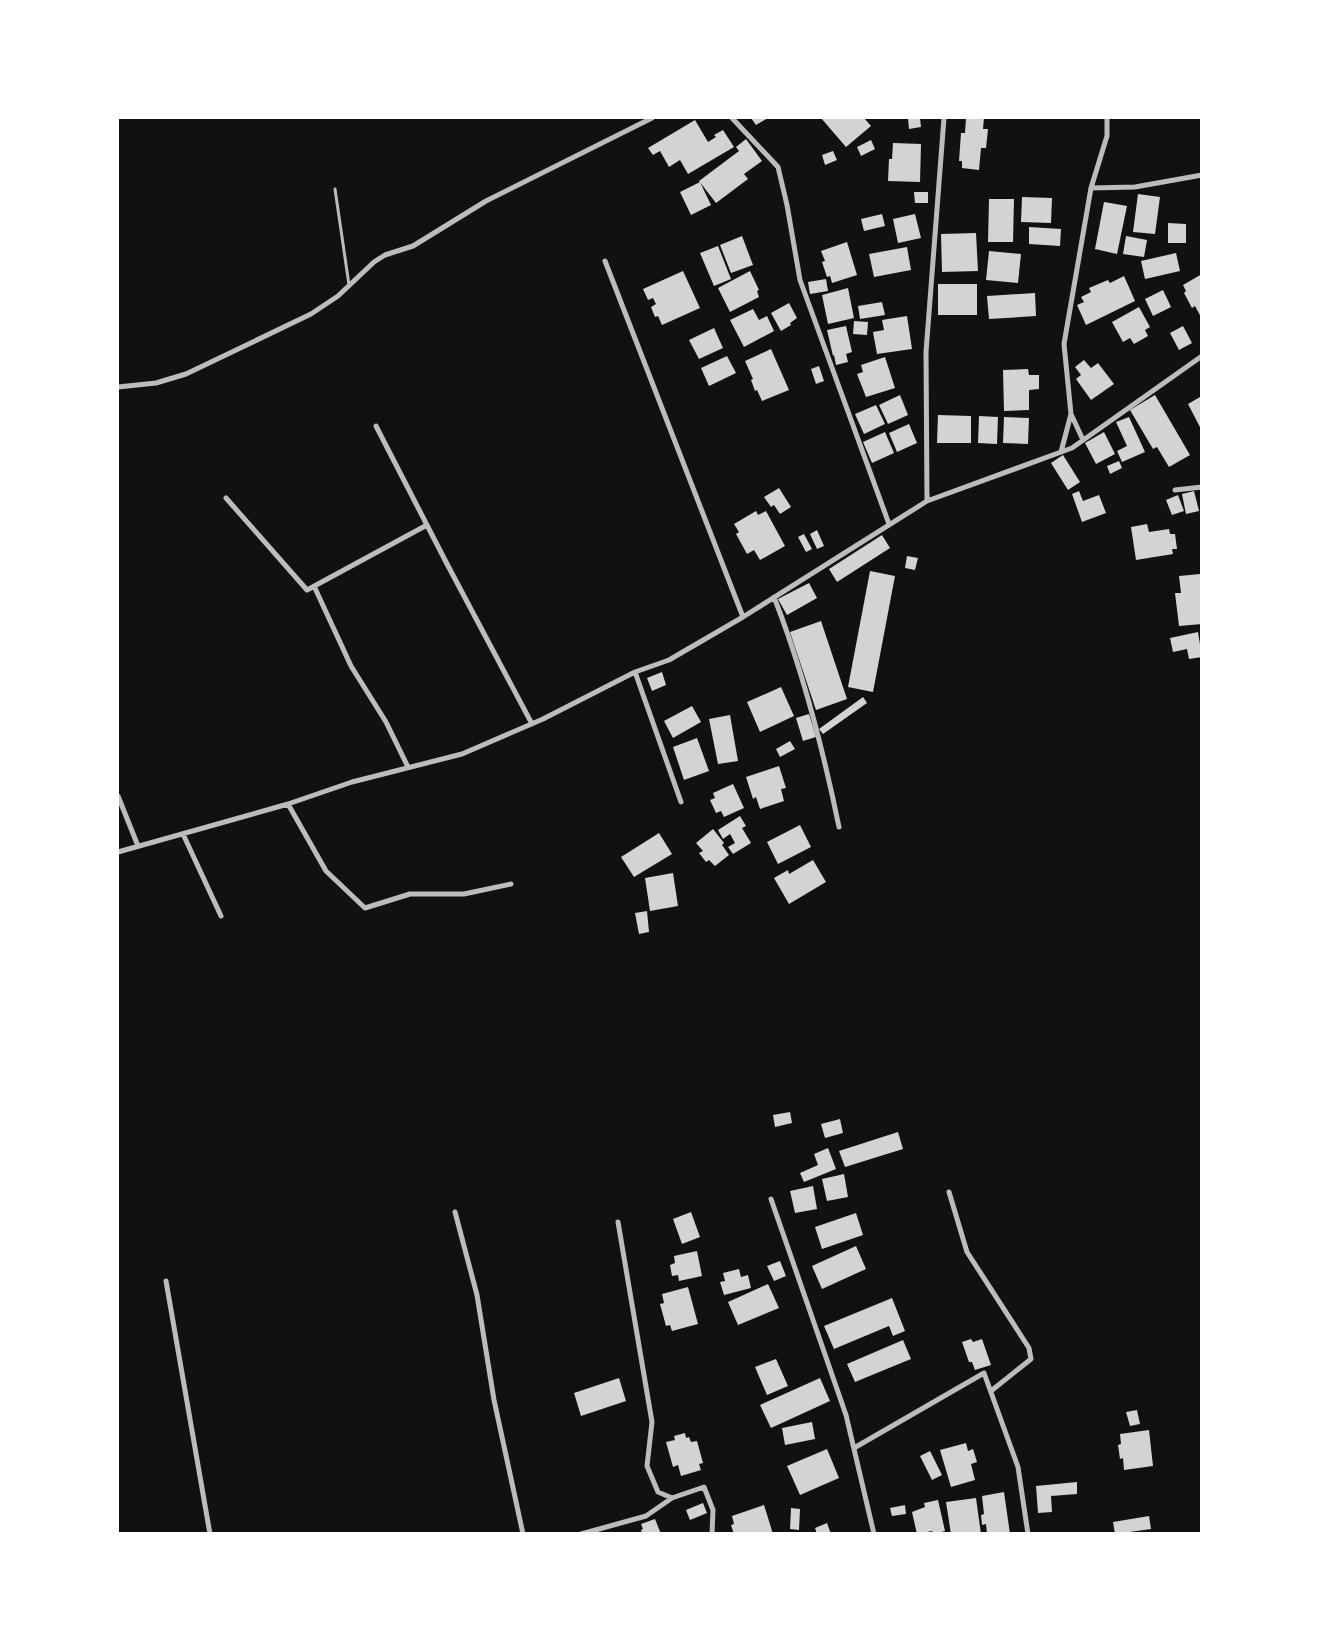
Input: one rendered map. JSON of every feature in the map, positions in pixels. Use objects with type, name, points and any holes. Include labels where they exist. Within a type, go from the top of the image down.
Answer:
[{"type":"street","points":[[118,387],[156,384],[186,374],[311,314],[338,296],[374,262],[385,255],[413,246],[486,201],[652,118]]},
{"type":"street","points":[[732,118],[778,167],[787,205],[800,280],[889,524]]},
{"type":"street","points":[[927,501],[926,352],[944,118]]},
{"type":"street","points":[[1083,440],[1071,414],[1064,344],[1091,188],[1107,136],[1107,118]]},
{"type":"street","points":[[1091,188],[1135,187],[1202,175]]},
{"type":"street","points":[[605,261],[743,617]]},
{"type":"street","points":[[118,852],[288,804],[352,782],[462,754],[532,724],[635,672],[669,660],[743,617],[927,501],[1072,448],[1202,356]]},
{"type":"street","points":[[1061,452],[1071,414]]},
{"type":"street","points":[[376,426],[532,724]]},
{"type":"street","points":[[1175,490],[1202,487]]},
{"type":"street","points":[[226,498],[307,590],[427,525]]},
{"type":"street","points":[[314,586],[350,666],[386,722],[408,767]]},
{"type":"street","points":[[774,597],[788,632],[806,691],[826,766],[839,827]]},
{"type":"street","points":[[635,672],[681,802]]},
{"type":"street","points":[[118,796],[138,846]]},
{"type":"street","points":[[288,804],[326,871],[365,908],[410,894],[464,894],[511,884]]},
{"type":"street","points":[[183,834],[221,916]]},
{"type":"street","points":[[949,1192],[967,1252],[1029,1348],[1031,1359],[991,1391]]},
{"type":"street","points":[[771,1199],[846,1414],[874,1534]]},
{"type":"street","points":[[455,1212],[477,1294],[494,1400],[523,1534]]},
{"type":"street","points":[[618,1222],[652,1422],[646,1466],[658,1492],[672,1498]]},
{"type":"street","points":[[166,1282],[210,1534]]},
{"type":"street","points":[[854,1448],[984,1373],[1018,1467],[1028,1534]]},
{"type":"street","points":[[581,1534],[646,1516],[672,1498],[704,1487],[713,1510],[712,1534]]},
{"type":"lane","points":[[335,189],[349,285]]},
{"type":"building","points":[[751,118],[768,118],[756,125]]},
{"type":"building","points":[[821,118],[864,118],[871,126],[846,147]]},
{"type":"building","points":[[920,118],[921,127],[909,129],[908,119]]},
{"type":"building","points":[[966,118],[984,118],[983,129],[988,129],[986,148],[981,148],[979,170],[962,168],[962,161],[959,161],[961,133],[965,133]]},
{"type":"building","points":[[695,120],[708,142],[716,137],[714,135],[723,130],[734,147],[688,174],[680,160],[669,167],[660,151],[653,155],[648,148]]},
{"type":"building","points":[[746,139],[762,161],[744,174],[748,179],[716,203],[699,181],[739,151],[736,147]]},
{"type":"building","points":[[871,140],[875,149],[861,156],[857,147]]},
{"type":"building","points":[[893,143],[921,144],[920,182],[888,181],[889,159],[892,159]]},
{"type":"building","points":[[833,151],[837,160],[825,165],[822,155]]},
{"type":"building","points":[[700,182],[711,205],[691,215],[680,192]]},
{"type":"building","points":[[914,192],[928,192],[928,203],[915,203]]},
{"type":"building","points":[[1138,194],[1160,197],[1155,234],[1133,232]]},
{"type":"building","points":[[1022,197],[1052,198],[1051,223],[1021,222]]},
{"type":"building","points":[[989,199],[1014,199],[1013,242],[988,242]]},
{"type":"building","points":[[1104,202],[1127,206],[1117,254],[1095,249]]},
{"type":"building","points":[[882,214],[885,226],[864,231],[861,219]]},
{"type":"building","points":[[915,214],[921,238],[898,243],[893,219]]},
{"type":"building","points":[[1168,223],[1186,224],[1186,243],[1168,243]]},
{"type":"building","points":[[1029,227],[1061,229],[1060,246],[1029,244]]},
{"type":"building","points":[[976,233],[978,271],[942,272],[941,234]]},
{"type":"building","points":[[742,236],[753,265],[731,273],[720,245]]},
{"type":"building","points":[[1126,236],[1147,240],[1144,257],[1123,254]]},
{"type":"building","points":[[847,242],[857,275],[832,283],[830,276],[827,277],[822,262],[825,261],[821,251]]},
{"type":"building","points":[[718,246],[731,279],[714,286],[700,253]]},
{"type":"building","points":[[907,247],[911,270],[874,277],[869,254]]},
{"type":"building","points":[[989,251],[1021,254],[1018,283],[986,280]]},
{"type":"building","points":[[1176,253],[1180,271],[1145,279],[1141,261]]},
{"type":"building","points":[[683,271],[700,308],[662,325],[658,316],[655,317],[651,307],[656,304],[653,298],[648,300],[643,289]]},
{"type":"building","points":[[750,271],[759,290],[757,291],[759,297],[730,312],[718,288]]},
{"type":"building","points":[[1202,274],[1202,319],[1195,306],[1192,308],[1184,293],[1186,291],[1183,285]]},
{"type":"building","points":[[1124,276],[1135,301],[1086,325],[1077,305],[1084,302],[1081,297],[1091,292],[1089,288],[1108,280],[1110,283]]},
{"type":"building","points":[[826,279],[828,291],[810,294],[808,282]]},
{"type":"building","points":[[938,284],[977,284],[977,315],[938,315]]},
{"type":"building","points":[[848,288],[854,318],[828,324],[822,295]]},
{"type":"building","points":[[1163,290],[1171,307],[1153,316],[1145,299]]},
{"type":"building","points":[[1035,293],[1036,316],[989,319],[987,296]]},
{"type":"building","points":[[882,302],[885,315],[860,319],[858,306]]},
{"type":"building","points":[[789,303],[797,318],[790,323],[791,325],[781,331],[771,313]]},
{"type":"building","points":[[1139,307],[1150,327],[1145,330],[1148,336],[1134,344],[1130,338],[1123,342],[1112,322]]},
{"type":"building","points":[[753,309],[759,320],[767,316],[774,331],[744,347],[730,320]]},
{"type":"building","points":[[907,316],[912,349],[877,354],[873,332],[884,330],[882,320]]},
{"type":"building","points":[[854,321],[868,322],[867,335],[853,334]]},
{"type":"building","points":[[846,326],[852,352],[846,354],[848,362],[836,365],[827,330]]},
{"type":"building","points":[[1183,326],[1192,343],[1179,350],[1170,333]]},
{"type":"building","points":[[714,328],[723,348],[699,359],[689,340]]},
{"type":"building","points":[[771,349],[789,390],[762,401],[757,390],[755,391],[751,380],[753,379],[745,361]]},
{"type":"building","points":[[727,356],[736,373],[709,386],[701,368]]},
{"type":"building","points":[[885,357],[895,388],[866,397],[857,374],[863,372],[861,365]]},
{"type":"building","points":[[1084,360],[1091,368],[1098,363],[1114,384],[1091,400],[1076,379],[1081,375],[1075,367]]},
{"type":"building","points":[[819,366],[824,381],[816,384],[811,369]]},
{"type":"building","points":[[1028,369],[1029,375],[1039,375],[1039,389],[1029,390],[1029,410],[1004,411],[1003,370]]},
{"type":"building","points":[[900,395],[908,415],[888,424],[879,405]]},
{"type":"building","points":[[1155,395],[1190,455],[1169,467],[1157,447],[1153,449],[1130,410]]},
{"type":"building","points":[[1200,397],[1202,399],[1202,431],[1188,404]]},
{"type":"building","points":[[876,405],[885,424],[864,434],[855,414]]},
{"type":"building","points":[[938,415],[971,416],[971,443],[937,443]]},
{"type":"building","points":[[979,416],[998,417],[997,444],[978,443]]},
{"type":"building","points":[[1004,417],[1029,418],[1028,444],[1003,443]]},
{"type":"building","points":[[1129,417],[1145,452],[1122,462],[1117,451],[1127,446],[1116,422]]},
{"type":"building","points":[[909,424],[917,443],[897,452],[889,433]]},
{"type":"building","points":[[885,432],[894,453],[872,463],[863,442]]},
{"type":"building","points":[[1104,432],[1115,454],[1096,464],[1085,443]]},
{"type":"building","points":[[1063,455],[1080,482],[1068,490],[1051,463]]},
{"type":"building","points":[[1119,461],[1122,468],[1110,474],[1107,466]]},
{"type":"building","points":[[779,488],[791,507],[780,514],[774,505],[771,507],[764,497]]},
{"type":"building","points":[[1079,491],[1083,501],[1099,495],[1106,513],[1082,522],[1072,494]]},
{"type":"building","points":[[1194,491],[1199,511],[1186,514],[1182,494]]},
{"type":"building","points":[[1178,495],[1184,511],[1172,515],[1166,500]]},
{"type":"building","points":[[756,511],[758,515],[766,511],[785,546],[760,560],[754,550],[747,554],[736,534],[739,532],[734,524]]},
{"type":"building","points":[[1147,524],[1149,532],[1169,529],[1170,534],[1175,534],[1177,549],[1172,549],[1173,554],[1136,560],[1131,527]]},
{"type":"building","points":[[817,530],[824,546],[817,549],[810,534]]},
{"type":"building","points":[[804,534],[812,549],[806,552],[798,537]]},
{"type":"building","points":[[882,535],[890,548],[837,582],[829,569]]},
{"type":"building","points":[[907,556],[918,558],[915,570],[905,568]]},
{"type":"building","points":[[870,571],[895,576],[873,692],[848,687]]},
{"type":"building","points":[[1200,574],[1202,624],[1179,626],[1175,593],[1181,593],[1179,576]]},
{"type":"building","points":[[809,583],[817,598],[787,615],[778,599]]},
{"type":"building","points":[[821,621],[847,699],[816,710],[790,632]]},
{"type":"building","points":[[1198,632],[1202,657],[1189,659],[1187,649],[1173,652],[1170,638]]},
{"type":"building","points":[[662,672],[666,685],[652,691],[647,678]]},
{"type":"building","points":[[781,687],[794,716],[760,732],[747,702]]},
{"type":"building","points":[[863,697],[867,703],[823,734],[819,729]]},
{"type":"building","points":[[692,706],[701,722],[673,738],[664,721]]},
{"type":"building","points":[[809,714],[816,737],[803,741],[796,718]]},
{"type":"building","points":[[730,715],[738,761],[718,764],[709,719]]},
{"type":"building","points":[[697,738],[709,771],[684,780],[673,747]]},
{"type":"building","points":[[790,741],[795,749],[780,757],[776,749]]},
{"type":"building","points":[[779,766],[786,788],[781,789],[784,801],[760,809],[756,797],[753,799],[746,777]]},
{"type":"building","points":[[733,784],[744,808],[724,817],[721,811],[716,813],[710,800],[715,798],[713,793]]},
{"type":"building","points":[[740,816],[746,826],[742,828],[751,843],[733,854],[728,847],[735,843],[730,834],[723,839],[718,830]]},
{"type":"building","points":[[800,825],[811,847],[778,864],[767,842]]},
{"type":"building","points":[[713,829],[724,843],[722,845],[729,855],[715,866],[709,860],[706,862],[699,853],[703,851],[696,843]]},
{"type":"building","points":[[659,833],[672,854],[634,877],[621,857]]},
{"type":"building","points":[[813,860],[826,882],[789,904],[774,878],[788,870],[789,874]]},
{"type":"building","points":[[673,873],[678,906],[650,911],[645,878]]},
{"type":"building","points":[[647,911],[649,932],[639,934],[635,913]]},
{"type":"building","points":[[790,1112],[792,1123],[775,1127],[773,1115]]},
{"type":"building","points":[[840,1119],[843,1133],[825,1138],[821,1124]]},
{"type":"building","points":[[898,1132],[903,1149],[845,1167],[839,1151]]},
{"type":"building","points":[[828,1148],[836,1169],[804,1182],[800,1173],[818,1165],[814,1154]]},
{"type":"building","points":[[844,1174],[848,1197],[827,1201],[822,1179]]},
{"type":"building","points":[[813,1186],[817,1209],[795,1213],[790,1191]]},
{"type":"building","points":[[691,1212],[700,1237],[682,1244],[673,1219]]},
{"type":"building","points":[[856,1213],[863,1235],[822,1249],[815,1227]]},
{"type":"building","points":[[856,1246],[866,1269],[822,1289],[812,1266]]},
{"type":"building","points":[[697,1251],[702,1276],[679,1281],[678,1275],[672,1276],[670,1265],[675,1263],[674,1256]]},
{"type":"building","points":[[780,1261],[786,1276],[774,1281],[767,1266]]},
{"type":"building","points":[[739,1269],[741,1277],[748,1275],[751,1288],[724,1295],[720,1282],[725,1281],[723,1273]]},
{"type":"building","points":[[768,1284],[779,1308],[738,1325],[728,1302]]},
{"type":"building","points":[[688,1287],[698,1324],[672,1331],[670,1325],[666,1326],[660,1304],[664,1303],[662,1294]]},
{"type":"building","points":[[892,1298],[905,1331],[893,1336],[889,1326],[834,1349],[824,1326]]},
{"type":"building","points":[[971,1339],[973,1342],[982,1339],[991,1365],[975,1370],[972,1362],[969,1362],[962,1342]]},
{"type":"building","points":[[903,1340],[911,1359],[855,1382],[847,1364]]},
{"type":"building","points":[[776,1359],[788,1386],[767,1395],[755,1367]]},
{"type":"building","points":[[619,1378],[626,1401],[581,1416],[574,1393]]},
{"type":"building","points":[[820,1378],[830,1401],[771,1428],[760,1405]]},
{"type":"building","points":[[1137,1410],[1140,1424],[1130,1426],[1126,1412]]},
{"type":"building","points":[[812,1422],[815,1439],[785,1445],[782,1428]]},
{"type":"building","points":[[1149,1430],[1153,1466],[1124,1470],[1123,1458],[1120,1459],[1118,1445],[1121,1444],[1120,1434]]},
{"type":"building","points":[[685,1433],[686,1438],[689,1437],[691,1442],[697,1441],[703,1463],[699,1464],[701,1470],[681,1476],[678,1465],[673,1467],[666,1442],[675,1440],[674,1436]]},
{"type":"building","points":[[966,1443],[968,1451],[973,1449],[977,1462],[971,1464],[975,1480],[951,1487],[940,1450]]},
{"type":"building","points":[[827,1449],[839,1478],[800,1495],[787,1466]]},
{"type":"building","points":[[930,1451],[942,1475],[932,1480],[920,1456]]},
{"type":"building","points":[[1077,1482],[1077,1494],[1051,1496],[1052,1512],[1038,1513],[1036,1486]]},
{"type":"building","points":[[1004,1492],[1010,1534],[987,1534],[986,1524],[982,1525],[981,1515],[984,1514],[982,1496]]},
{"type":"building","points":[[976,1498],[981,1534],[951,1534],[946,1502]]},
{"type":"building","points":[[938,1500],[945,1531],[934,1534],[932,1531],[917,1534],[912,1512],[925,1507],[924,1503]]},
{"type":"building","points":[[703,1503],[707,1513],[690,1520],[686,1510]]},
{"type":"building","points":[[764,1505],[773,1534],[734,1534],[731,1525],[734,1524],[732,1516]]},
{"type":"building","points":[[905,1505],[906,1514],[892,1516],[890,1508]]},
{"type":"building","points":[[791,1508],[800,1509],[799,1530],[790,1529]]},
{"type":"building","points":[[1149,1516],[1151,1529],[1115,1534],[1113,1522]]},
{"type":"building","points":[[655,1519],[661,1534],[642,1534],[641,1524]]},
{"type":"building","points":[[827,1523],[831,1534],[817,1534],[815,1528]]}]
